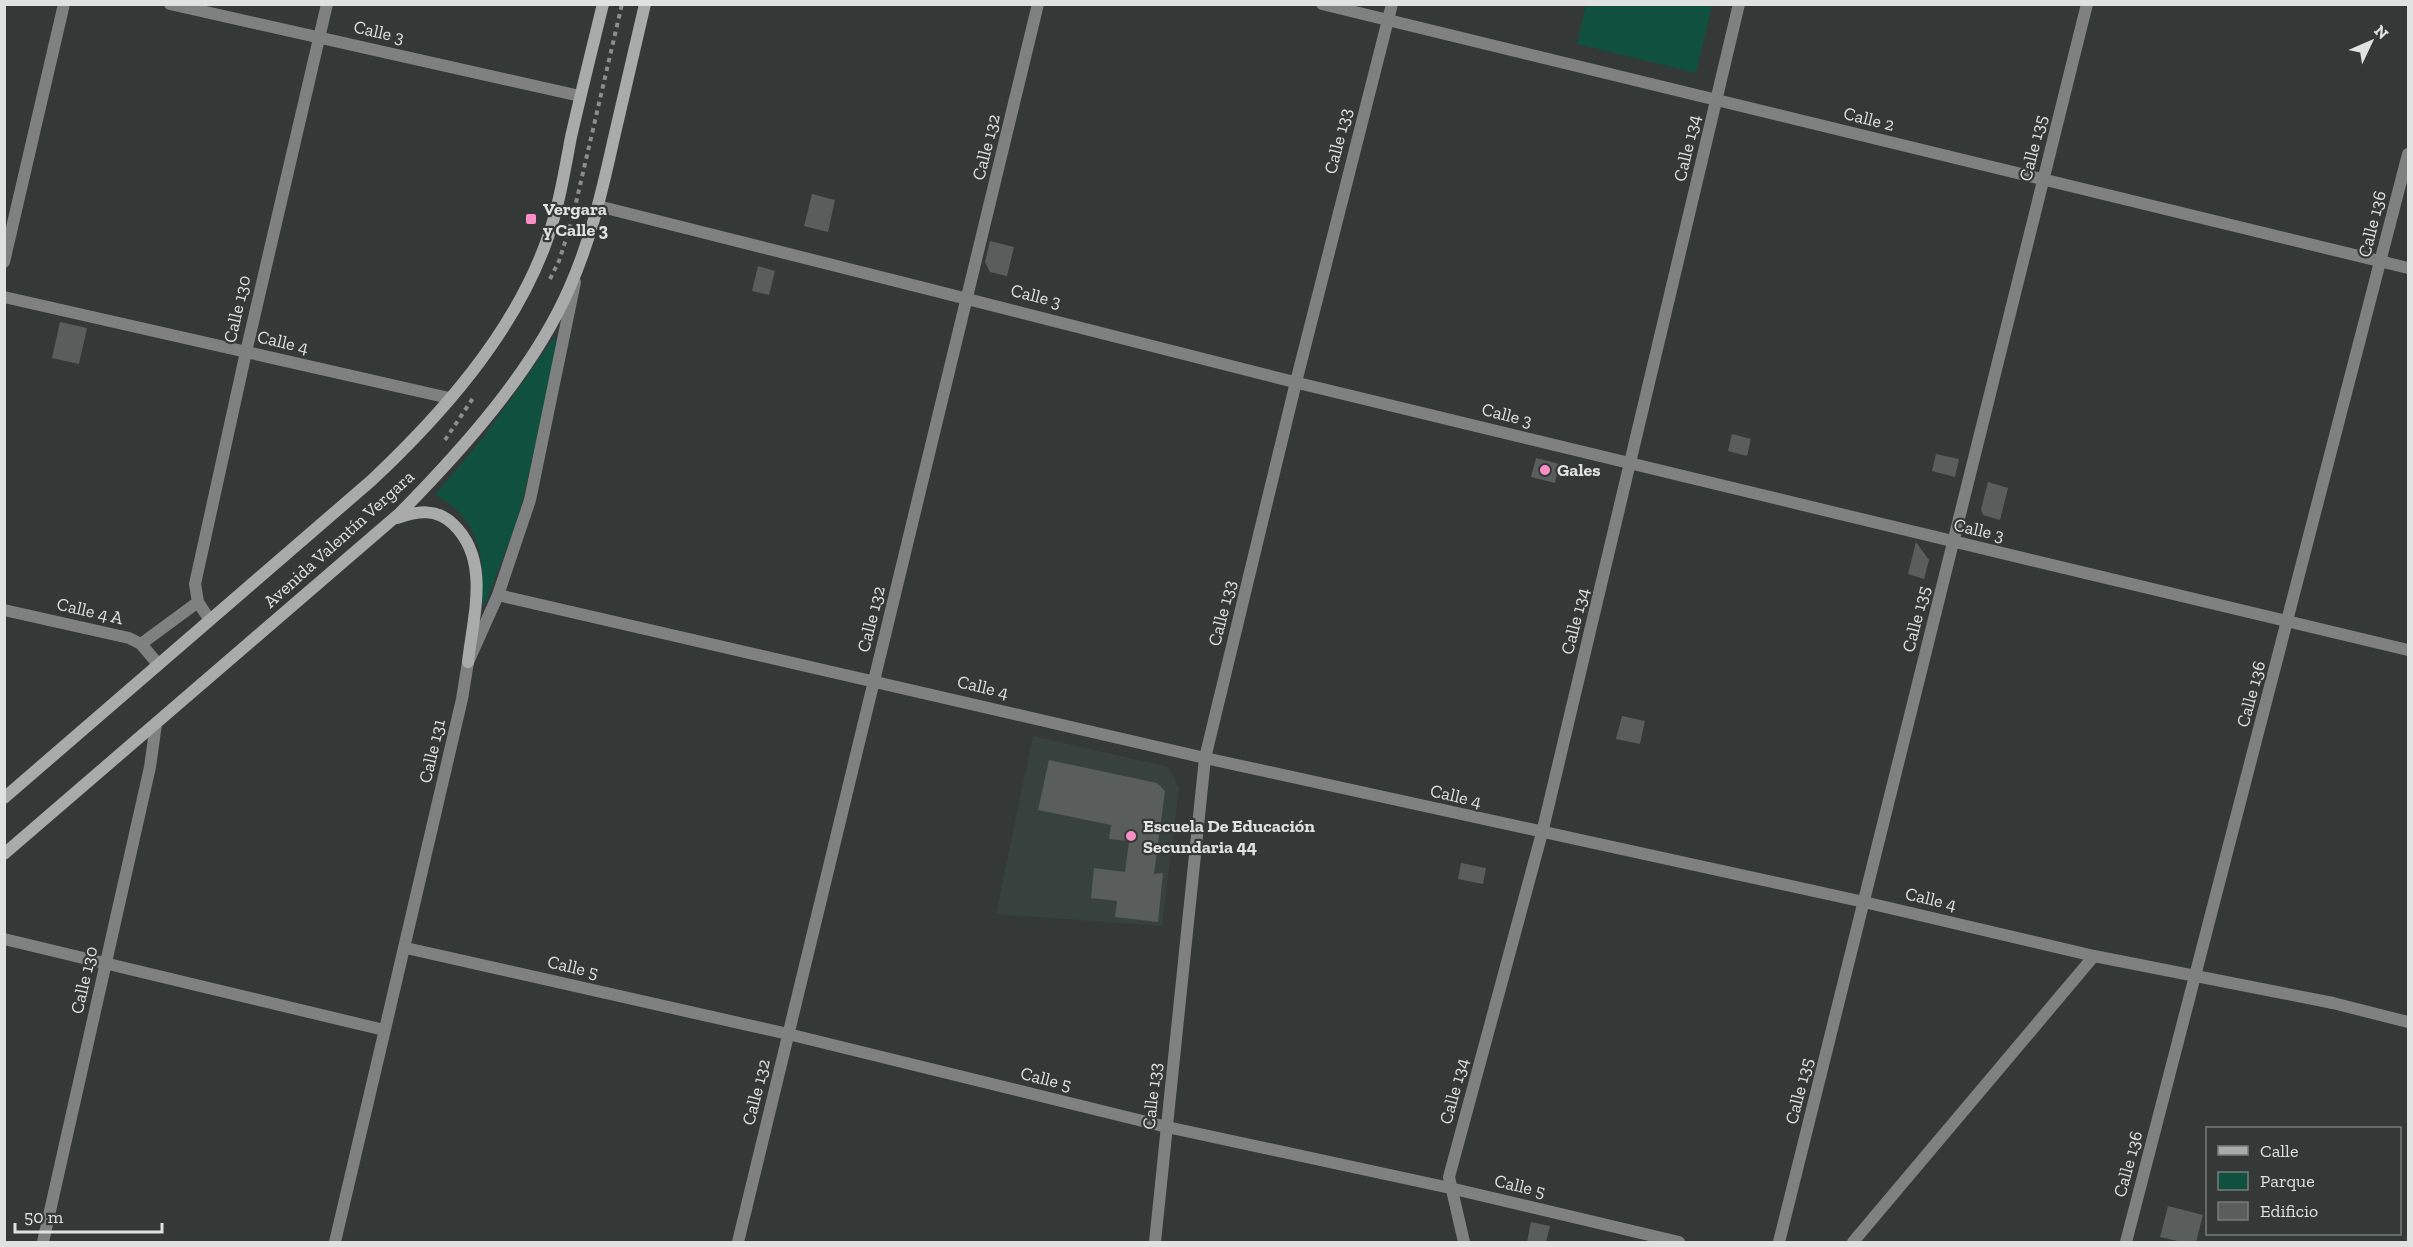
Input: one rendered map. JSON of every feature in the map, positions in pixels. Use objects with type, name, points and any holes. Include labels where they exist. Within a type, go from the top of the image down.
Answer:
[{"type":"main road","name":"Avenida Valentín Vergara","points":[[4,798],[379,473],[420,432],[486,351],[513,313],[544,249],[558,202],[580,96],[603,4]]},
{"type":"main road","name":"Avenida Valentín Vergara","points":[[4,854],[393,519],[427,486],[501,397],[534,351],[557,313],[577,272],[598,206],[645,4]]},
{"type":"main road","points":[[393,519],[420,512],[435,513],[450,521],[467,539],[476,561],[477,573],[468,662]]},
{"type":"street","points":[[4,262],[64,4]]},
{"type":"street","name":"Calle 3","points":[[171,4],[580,96]]},
{"type":"street","name":"Calle 130","points":[[198,602],[195,584],[327,4]]},
{"type":"street","name":"Calle 132","points":[[738,1242],[1038,4]]},
{"type":"street","name":"Calle 2","points":[[1322,4],[2409,268]]},
{"type":"street","name":"Calle 133","points":[[1155,1242],[1205,758],[1296,382],[1392,4]]},
{"type":"street","name":"Calle 134","points":[[1464,1242],[1449,1178],[1542,833],[1739,4]]},
{"type":"street","name":"Calle 135","points":[[1779,1242],[2087,4]]},
{"type":"street","name":"Calle 136","points":[[2126,1242],[2409,154]]},
{"type":"street","name":"Calle 3","points":[[598,206],[1296,382],[2409,650]]},
{"type":"street","name":"Calle 131","points":[[335,1242],[384,1030],[406,948],[462,699],[468,662],[498,595],[523,524],[537,473],[577,272]]},
{"type":"street","name":"Calle 4","points":[[4,297],[449,398]]},
{"type":"street","name":"Calle 4","points":[[498,595],[1205,758],[1864,902],[2094,956],[2332,1003],[2409,1022]]},
{"type":"street","points":[[141,644],[198,602],[209,619]]},
{"type":"street","name":"Calle 4 A","points":[[4,610],[129,638],[141,644],[158,664]]},
{"type":"street","name":"Calle 130","points":[[43,1242],[150,767],[156,724]]},
{"type":"street","points":[[4,939],[384,1030]]},
{"type":"street","name":"Calle 5","points":[[406,948],[788,1034],[1167,1127],[1450,1188],[1679,1242]]},
{"type":"street","points":[[1853,1242],[2094,956]]},
{"type":"shaded area","points":[[1033,736],[1169,767],[1179,788],[1162,926],[996,914]]},
{"type":"green space","points":[[1586,5],[1712,5],[1696,73],[1577,44]]},
{"type":"green space","points":[[554,338],[559,341],[524,495],[514,529],[485,605],[481,603],[482,569],[476,540],[462,516],[435,495],[485,435]]},
{"type":"building","points":[[812,194],[835,200],[828,232],[804,226]]},
{"type":"building","points":[[990,241],[1014,247],[1007,276],[990,272],[985,262]]},
{"type":"building","points":[[758,266],[775,271],[769,295],[752,291]]},
{"type":"building","points":[[60,322],[87,328],[79,364],[52,358]]},
{"type":"building","points":[[1732,434],[1751,439],[1747,456],[1728,451]]},
{"type":"building","points":[[1936,454],[1959,459],[1955,477],[1932,471]]},
{"type":"building","name":"Gales","points":[[1536,458],[1559,464],[1555,483],[1531,477]]},
{"type":"building","points":[[1988,482],[2008,488],[2000,520],[1983,515],[1981,509]]},
{"type":"building","points":[[1916,542],[1929,560],[1924,579],[1908,574]]},
{"type":"building","points":[[1622,716],[1645,721],[1640,744],[1616,739]]},
{"type":"building","points":[[1049,760],[1157,783],[1165,791],[1154,874],[1163,873],[1158,922],[1115,917],[1117,901],[1091,898],[1094,868],[1125,872],[1129,841],[1109,839],[1111,825],[1038,810]]},
{"type":"building","points":[[1461,863],[1486,868],[1483,884],[1458,879]]},
{"type":"building","points":[[2168,1206],[2203,1215],[2196,1242],[2182,1242],[2160,1237]]},
{"type":"building","points":[[1531,1222],[1550,1226],[1546,1242],[1527,1242]]},
{"type":"place","name":"Vergara y Calle 3","points":[[531,219]]},
{"type":"place","name":"Gales","points":[[1545,470]]},
{"type":"place","name":"Escuela De Educación Secundaria 44","points":[[1131,836]]}]
